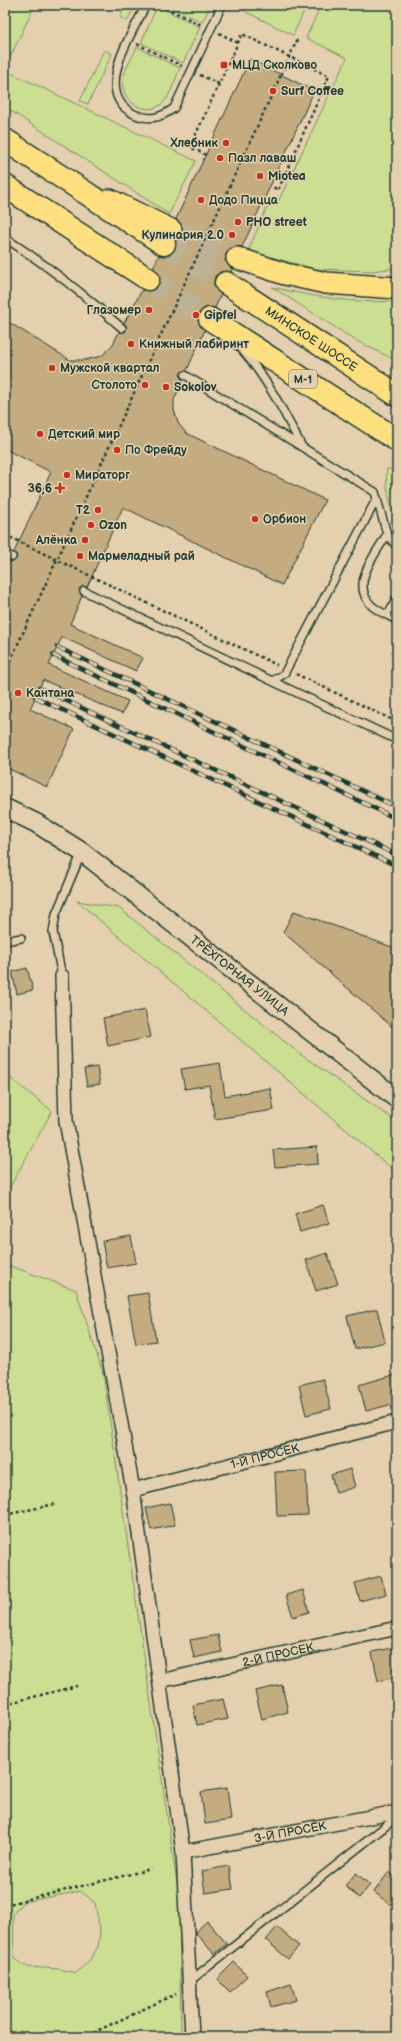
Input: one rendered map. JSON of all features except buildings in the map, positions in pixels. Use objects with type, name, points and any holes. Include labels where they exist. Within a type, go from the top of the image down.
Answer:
[{"type":"highway","points":[[5,140],[44,166],[168,237]]},
{"type":"highway","points":[[5,186],[148,279]]},
{"type":"highway","name":"МИНСКОЕ ШОССЕ","points":[[226,284],[397,394]]},
{"type":"highway","name":"М-1","points":[[218,324],[397,440]]},
{"type":"main road","points":[[238,258],[285,274],[326,284],[397,288]]},
{"type":"street","name":"ТРЁХГОРНАЯ УЛИЦА","points":[[5,808],[36,823],[82,852],[397,1099]]},
{"type":"street","points":[[62,976],[66,1121],[133,1490],[160,1681],[183,1852],[192,2037]]},
{"type":"street","name":"1-Й ПРОСЕК","points":[[133,1490],[397,1422]]},
{"type":"street","name":"2-Й ПРОСЕК","points":[[160,1681],[397,1628]]},
{"type":"street","name":"3-Й ПРОСЕК","points":[[183,1852],[397,1812]]},
{"type":"lane","points":[[146,5],[120,57],[115,77],[116,93],[122,104],[130,112],[141,117],[154,118],[162,117],[174,108],[222,5]]},
{"type":"lane","points":[[5,238],[49,268],[89,299],[122,328]]},
{"type":"lane","points":[[218,324],[257,367],[276,397],[302,448]]},
{"type":"lane","points":[[185,375],[376,495],[387,534],[397,547]]},
{"type":"lane","points":[[272,681],[284,674],[376,495]]},
{"type":"lane","points":[[387,534],[363,576],[361,589],[365,598],[373,607],[397,620]]},
{"type":"lane","points":[[84,591],[397,740]]},
{"type":"lane","points":[[388,615],[396,602]]},
{"type":"lane","points":[[62,976],[53,932],[56,914],[82,852]]},
{"type":"lane","points":[[5,941],[22,938]]},
{"type":"lane","points":[[190,1981],[397,1817]]},
{"type":"path","points":[[160,5],[202,25]]},
{"type":"path","points":[[219,33],[238,43]]},
{"type":"path","points":[[206,155],[190,147],[242,34],[329,76],[278,190],[271,186]]},
{"type":"path","points":[[5,672],[297,40]]},
{"type":"path","points":[[138,44],[182,66]]},
{"type":"path","points":[[200,75],[219,84]]},
{"type":"path","points":[[5,535],[397,722]]},
{"type":"path","points":[[5,1515],[55,1504]]},
{"type":"path","points":[[5,1704],[77,1686]]},
{"type":"path","points":[[5,1905],[151,1869]]},
{"type":"path","points":[[89,2037],[98,2030],[176,1994]]},
{"type":"green space","points":[[5,5],[35,5],[5,68]]},
{"type":"green space","points":[[126,5],[135,5],[127,21],[120,17]]},
{"type":"green space","points":[[166,5],[211,5],[202,22]]},
{"type":"green space","points":[[307,5],[293,35],[234,6]]},
{"type":"green space","points":[[321,5],[397,5],[397,268],[372,271],[315,269],[248,251],[271,198],[279,200],[347,58],[306,38]]},
{"type":"green space","points":[[157,6],[200,27],[183,63],[141,43]]},
{"type":"green space","points":[[137,47],[180,68],[173,86],[164,102],[157,107],[150,109],[136,105],[125,94],[123,87],[124,75]]},
{"type":"green space","points":[[104,50],[112,54],[88,104],[80,101]]},
{"type":"green space","points":[[5,70],[196,161],[169,214],[5,107]]},
{"type":"green space","points":[[272,287],[303,294],[350,301],[397,301],[397,361],[355,340]]},
{"type":"green space","points":[[387,469],[392,469],[397,472],[397,521],[392,510],[386,481]]},
{"type":"green space","points":[[77,901],[119,908],[300,1054],[397,1122],[397,1173]]},
{"type":"green space","points":[[5,1074],[52,1111],[5,1196]]},
{"type":"green space","points":[[5,1264],[76,1290],[103,1373],[179,1897],[181,2037],[5,2037]],"holes":[[[81,1891],[95,1903],[100,1930],[98,1947],[89,1961],[76,1973],[59,1969],[27,1967],[14,1959],[13,1914],[23,1902]]]},
{"type":"tunnel","points":[[171,230],[237,258]]},
{"type":"tunnel","points":[[164,244],[226,283]]},
{"type":"tunnel","points":[[148,279],[210,319]]},
{"type":"railway","points":[[57,647],[397,807]]},
{"type":"railway","points":[[53,655],[397,819]]},
{"type":"railway","points":[[39,688],[397,855]]},
{"type":"railway","points":[[35,697],[397,866]]},
{"type":"place","name":"МЦД Сколково","points":[[224,65]]},
{"type":"place","name":"Surf Coffee","points":[[273,91]]},
{"type":"place","name":"Хлебник","points":[[226,143]]},
{"type":"place","name":"Пазл лаваш","points":[[220,158]]},
{"type":"place","name":"Miotea","points":[[260,176]]},
{"type":"place","name":"Додо Пицца","points":[[201,200]]},
{"type":"place","name":"PHO street","points":[[238,222]]},
{"type":"place","name":"Кулинария 2.0","points":[[232,235]]},
{"type":"place","name":"Глазомер","points":[[149,310]]},
{"type":"place","name":"Gipfel","points":[[196,315]]},
{"type":"place","name":"Книжный лабиринт","points":[[131,344]]},
{"type":"place","name":"Мужской квартал","points":[[52,368]]},
{"type":"place","name":"Столото","points":[[145,385]]},
{"type":"place","name":"Sokolov","points":[[166,387]]},
{"type":"place","name":"Детский мир","points":[[40,434]]},
{"type":"place","name":"По Фрейду","points":[[117,450]]},
{"type":"place","name":"Мираторг","points":[[67,475]]},
{"type":"place","name":"36,6","points":[[60,488]]},
{"type":"place","name":"T2","points":[[98,510]]},
{"type":"place","name":"Орбион","points":[[255,519]]},
{"type":"place","name":"Ozon","points":[[91,525]]},
{"type":"place","name":"Алёнка","points":[[85,540]]},
{"type":"place","name":"Мармеладный рай","points":[[80,556]]},
{"type":"place","name":"Кантана","points":[[18,693]]}]
